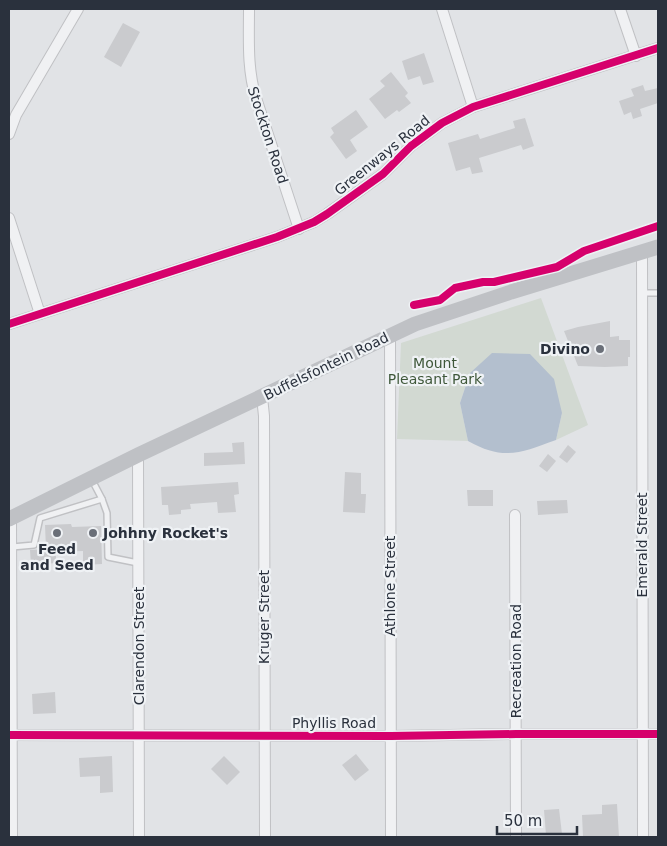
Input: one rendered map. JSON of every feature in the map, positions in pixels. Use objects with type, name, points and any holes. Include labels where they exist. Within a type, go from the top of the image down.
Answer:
[{"type":"main road","name":"Buffelsfontein Road","points":[[10,519],[138,455],[415,324],[511,292],[658,247]]},
{"type":"street","points":[[9,134],[16,114],[78,9]]},
{"type":"street","name":"Stockton Road","points":[[249,9],[249,66],[253,89],[299,229]]},
{"type":"street","points":[[442,9],[473,107]]},
{"type":"street","points":[[620,9],[636,56]]},
{"type":"street","name":"Greenways Road","points":[[9,324],[299,229],[327,214],[383,174],[411,146],[442,123],[473,107],[658,48]]},
{"type":"street","points":[[9,218],[11,233],[40,314]]},
{"type":"street","name":"Emerald Street","points":[[642,253],[643,837]]},
{"type":"street","name":"Athlone Street","points":[[390,335],[391,837]]},
{"type":"street","name":"Kruger Street","points":[[262,396],[264,416],[264,837]]},
{"type":"street","name":"Clarendon Street","points":[[138,455],[139,837]]},
{"type":"street","name":"Recreation Road","points":[[515,515],[516,837]]},
{"type":"street","points":[[10,519],[12,547],[10,735],[12,837]]},
{"type":"street","name":"Phyllis Road","points":[[10,735],[391,736],[658,734]]},
{"type":"lane","points":[[642,293],[658,293]]},
{"type":"lane","points":[[92,479],[107,513],[108,557],[139,563]]},
{"type":"lane","points":[[12,547],[34,545],[40,518],[102,499]]},
{"type":"path","points":[[564,263],[584,251],[658,226]]},
{"type":"path","points":[[414,305],[440,300],[455,288],[512,277]]},
{"type":"green space","name":"Mount Pleasant Park","points":[[541,298],[588,425],[556,440],[562,413],[470,373],[460,403],[468,441],[397,439],[401,343]]},
{"type":"water","points":[[492,353],[530,354],[554,379],[562,413],[556,440],[512,453],[492,451],[468,441],[460,403],[470,373]]},
{"type":"building","points":[[123,23],[140,32],[121,67],[104,57]]},
{"type":"building","points":[[424,53],[434,82],[423,85],[420,76],[408,80],[402,61]]},
{"type":"building","points":[[391,72],[408,93],[405,96],[411,103],[385,119],[369,99],[385,86],[380,81]]},
{"type":"building","points":[[643,85],[645,91],[658,88],[658,103],[640,109],[642,116],[633,119],[631,112],[624,115],[619,101],[634,96],[631,89]]},
{"type":"building","points":[[356,110],[368,127],[350,140],[357,151],[346,159],[330,137],[334,133],[331,128]]},
{"type":"building","points":[[525,118],[534,146],[523,150],[521,145],[479,158],[483,172],[472,174],[470,167],[456,171],[448,143],[478,134],[480,139],[515,128],[513,121]]},
{"type":"building","name":"Divino","points":[[610,321],[610,337],[619,336],[619,340],[630,340],[628,366],[578,366],[564,331]]},
{"type":"building","points":[[244,442],[245,464],[204,466],[204,453],[233,452],[232,443]]},
{"type":"building","points":[[568,445],[576,452],[567,463],[559,457]]},
{"type":"building","points":[[548,454],[556,461],[547,472],[539,466]]},
{"type":"building","points":[[345,472],[361,473],[361,494],[366,494],[365,513],[343,512]]},
{"type":"building","points":[[238,482],[239,494],[234,495],[236,512],[218,513],[217,502],[190,504],[191,509],[181,510],[181,514],[169,515],[168,505],[162,505],[161,487]]},
{"type":"building","points":[[467,490],[493,490],[493,506],[468,506]]},
{"type":"building","points":[[567,500],[568,513],[538,515],[537,501]]},
{"type":"building","points":[[71,524],[72,527],[101,526],[102,564],[83,565],[83,551],[56,552],[56,563],[31,565],[30,550],[46,549],[45,525]]},
{"type":"building","points":[[55,692],[56,713],[33,714],[32,694]]},
{"type":"building","points":[[356,754],[369,770],[355,781],[342,765]]},
{"type":"building","points":[[112,756],[113,792],[100,793],[100,776],[80,777],[79,758]]},
{"type":"building","points":[[224,756],[240,772],[227,785],[211,769]]},
{"type":"building","points":[[617,804],[619,837],[583,837],[582,815],[602,814],[602,805]]},
{"type":"building","points":[[559,809],[562,834],[546,835],[544,810]]},
{"type":"cycle path","points":[[9,324],[277,237],[314,222],[383,174],[411,146],[442,123],[473,107],[658,48]]},
{"type":"cycle path","points":[[414,305],[440,300],[455,288],[483,282],[494,282],[557,267],[584,251],[658,226]]},
{"type":"cycle path","points":[[9,735],[391,736],[658,734]]},
{"type":"place","name":"Divino","points":[[600,349]]},
{"type":"place","name":"Feed and Seed","points":[[57,533]]},
{"type":"place","name":"Johhny Rocket's","points":[[93,533]]}]
